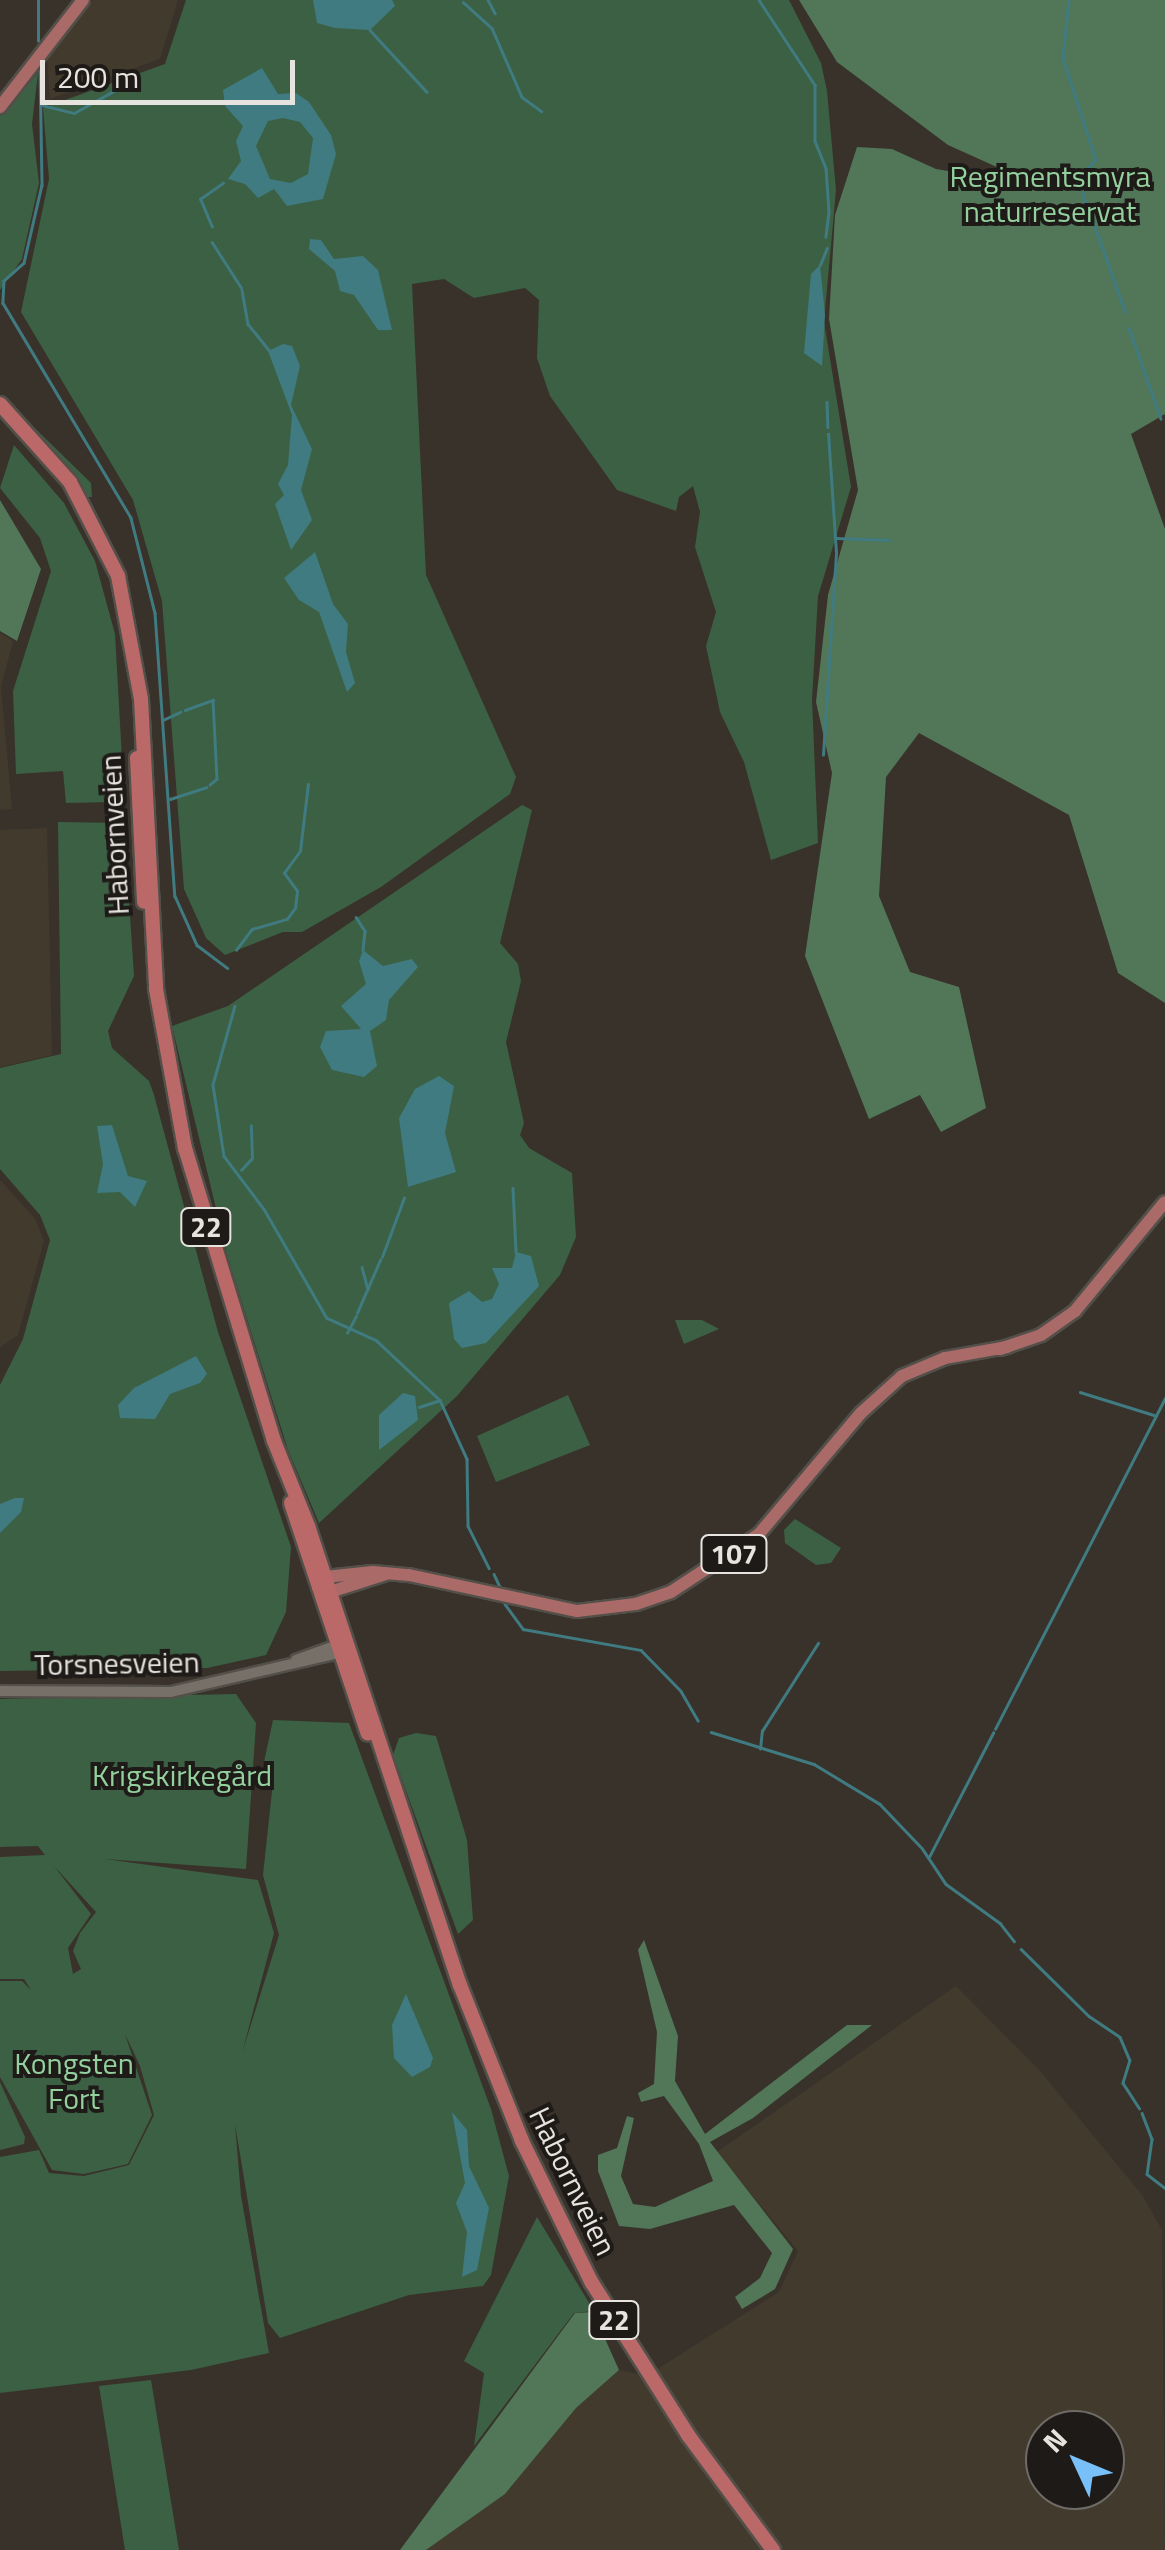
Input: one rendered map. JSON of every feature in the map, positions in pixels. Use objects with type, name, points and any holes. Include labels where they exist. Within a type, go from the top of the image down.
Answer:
[{"type":"highway","name":"Habornveien","points":[[0,404],[70,482],[109,551],[129,618],[137,678],[156,989],[194,1184],[324,1585],[340,1648],[490,2066],[574,2250],[659,2392],[774,2550]]},
{"type":"main road","points":[[0,107],[83,0]]},
{"type":"main road","name":"107","points":[[324,1585],[386,1574],[514,1600],[608,1610],[690,1582],[783,1511],[861,1413],[894,1385],[945,1358],[1007,1346],[1075,1311],[1165,1202]]},
{"type":"street","name":"Torsnesveien","points":[[0,1691],[171,1692],[340,1648]]},
{"type":"shaded area","points":[[93,0],[178,0],[160,59],[50,99],[47,58]]},
{"type":"shaded area","points":[[0,633],[13,641],[1,687],[12,809],[0,810]]},
{"type":"shaded area","points":[[47,828],[52,1055],[0,1067],[0,830]]},
{"type":"shaded area","points":[[0,1180],[36,1220],[44,1241],[18,1335],[0,1347]]},
{"type":"shaded area","points":[[956,1986],[1040,2071],[1143,2196],[1162,2230],[1165,2550],[426,2550],[505,2494],[576,2408],[619,2370],[642,2375],[659,2368],[779,2292],[798,2251],[717,2152]]},
{"type":"green space","points":[[186,0],[789,0],[821,63],[827,91],[836,190],[824,322],[851,487],[818,596],[812,699],[818,843],[771,860],[744,762],[720,712],[706,646],[716,612],[695,547],[700,512],[693,486],[679,497],[676,511],[617,490],[550,396],[537,358],[539,300],[525,288],[474,298],[444,279],[412,284],[426,575],[516,777],[510,794],[381,887],[302,932],[283,932],[225,955],[206,938],[184,889],[162,601],[133,500],[21,312],[49,179],[43,108],[165,64]]},
{"type":"green space","name":"Regimentsmyra naturreservat","points":[[799,0],[1165,0],[1165,414],[1131,434],[1165,529],[1165,1003],[1118,973],[1069,815],[919,733],[886,777],[879,896],[910,972],[959,987],[986,1108],[941,1132],[920,1095],[869,1119],[805,956],[832,773],[816,702],[828,595],[858,490],[829,319],[835,215],[857,147],[892,149],[936,169],[1002,180],[999,168],[948,145],[837,62]]},
{"type":"green space","points":[[38,73],[32,124],[39,183],[22,259],[0,290],[0,116]]},
{"type":"green space","points":[[0,394],[91,483],[92,497],[86,497]]},
{"type":"green space","points":[[14,445],[64,503],[95,561],[115,634],[123,777],[112,802],[66,803],[63,771],[16,774],[13,691],[51,571],[40,538],[0,488]]},
{"type":"green space","points":[[0,500],[41,569],[17,641],[0,631]]},
{"type":"green space","points":[[522,805],[532,810],[500,943],[518,964],[521,981],[506,1042],[524,1123],[520,1135],[529,1148],[572,1173],[576,1237],[560,1275],[457,1396],[319,1523],[288,1450],[228,1258],[172,1026],[228,1006]]},
{"type":"green space","points":[[58,822],[118,823],[125,839],[134,976],[108,1031],[112,1048],[149,1081],[154,1095],[218,1332],[291,1547],[286,1612],[266,1655],[207,1668],[0,1671],[0,1385],[23,1339],[50,1240],[40,1215],[0,1169],[0,1068],[61,1054]]},
{"type":"green space","points":[[675,1320],[702,1320],[719,1329],[684,1344]]},
{"type":"green space","points":[[568,1395],[590,1445],[496,1482],[477,1436]]},
{"type":"green space","points":[[795,1519],[841,1548],[831,1563],[816,1565],[785,1543],[784,1530]]},
{"type":"green space","points":[[236,1694],[256,1723],[246,1869],[105,1859],[258,1880],[274,1933],[242,2053],[279,1935],[263,1875],[273,1782],[264,1762],[273,1720],[349,1723],[491,2109],[509,2176],[491,2275],[483,2286],[409,2295],[280,2338],[268,2323],[235,2124],[241,2196],[269,2353],[191,2370],[0,2393],[0,2157],[39,2150],[49,2173],[84,2176],[129,2165],[154,2115],[140,2066],[125,2034],[152,2115],[128,2164],[84,2174],[52,2170],[0,2077],[0,1981],[22,1981],[31,1990],[24,1979],[0,1979],[0,1857],[45,1855],[38,1846],[0,1847],[0,1699]],"holes":[[[54,1866],[96,1912],[80,1933],[73,1951],[81,1969],[73,1974],[68,1948],[91,1914]]]},
{"type":"green space","points":[[416,1733],[436,1736],[467,1840],[473,1920],[458,1934],[393,1755],[399,1738]]},
{"type":"green space","points":[[644,1940],[678,2036],[675,2081],[705,2134],[847,2025],[872,2025],[753,2118],[710,2142],[793,2249],[775,2289],[742,2309],[735,2297],[760,2278],[772,2253],[734,2205],[650,2229],[619,2226],[598,2171],[598,2155],[617,2148],[627,2116],[634,2118],[621,2176],[633,2204],[655,2207],[713,2181],[699,2144],[664,2096],[641,2102],[638,2093],[654,2084],[657,2032],[638,1950]]},
{"type":"green space","points":[[0,2082],[25,2137],[24,2144],[0,2150]]},
{"type":"green space","points":[[537,2217],[594,2311],[574,2313],[474,2446],[484,2373],[464,2361]]},
{"type":"green space","points":[[593,2312],[619,2370],[576,2408],[505,2494],[426,2550],[400,2550],[575,2313]]},
{"type":"green space","points":[[151,2380],[179,2550],[125,2550],[99,2386]]},
{"type":"water","points":[[313,0],[392,0],[395,6],[370,30],[335,28],[317,23]]},
{"type":"water","points":[[262,68],[278,94],[296,93],[309,102],[331,135],[336,154],[323,199],[287,206],[274,189],[258,198],[245,184],[228,179],[241,161],[236,141],[243,126],[225,106],[223,90]],"holes":[[[283,118],[300,122],[313,138],[308,174],[291,183],[270,179],[256,146],[268,121]]]},
{"type":"water","points":[[310,239],[321,240],[334,259],[363,256],[378,270],[392,330],[378,330],[354,295],[340,291],[335,271],[309,249]]},
{"type":"water","points":[[820,265],[825,315],[822,366],[804,353],[811,274]]},
{"type":"water","points":[[283,344],[292,346],[300,366],[291,405],[312,449],[301,490],[312,520],[291,550],[275,504],[284,495],[278,484],[288,465],[292,415],[268,351]]},
{"type":"water","points":[[315,552],[333,604],[348,624],[346,652],[355,683],[347,692],[319,612],[299,600],[284,578]]},
{"type":"water","points":[[363,950],[383,966],[412,959],[418,967],[389,1000],[386,1020],[370,1031],[377,1066],[364,1077],[332,1070],[320,1047],[326,1031],[361,1029],[341,1006],[366,984],[359,961]]},
{"type":"water","points":[[439,1076],[454,1086],[445,1133],[456,1172],[408,1187],[399,1118],[415,1089]]},
{"type":"water","points":[[112,1125],[128,1176],[147,1181],[135,1207],[120,1192],[97,1193],[103,1164],[97,1126]]},
{"type":"water","points":[[516,1252],[531,1256],[539,1286],[486,1343],[462,1348],[454,1339],[449,1303],[469,1291],[482,1302],[492,1299],[499,1284],[492,1268],[512,1268]]},
{"type":"water","points":[[196,1356],[207,1374],[200,1383],[170,1394],[155,1419],[120,1418],[118,1405],[134,1388]]},
{"type":"water","points":[[403,1393],[415,1396],[418,1420],[379,1450],[379,1415]]},
{"type":"water","points":[[24,1498],[21,1512],[0,1533],[0,1504]]},
{"type":"water","points":[[406,1994],[433,2058],[430,2067],[412,2077],[394,2058],[392,2025]]},
{"type":"water","points":[[452,2112],[467,2130],[469,2166],[489,2208],[477,2270],[462,2277],[467,2232],[456,2203],[465,2183]]},
{"type":"waterway","points":[[38,0],[38,41]]},
{"type":"waterway","points":[[488,0],[495,13]]},
{"type":"waterway","points":[[759,0],[815,85],[815,141],[826,168],[826,237]]},
{"type":"waterway","points":[[1069,0],[1063,58],[1096,160],[1079,178],[1086,204]]},
{"type":"waterway","points":[[463,2],[492,28],[522,97],[541,111]]},
{"type":"waterway","points":[[370,30],[427,92]]},
{"type":"waterway","points":[[40,68],[42,185],[24,263],[4,281],[3,303],[131,518],[155,613],[175,896],[197,945],[227,968]]},
{"type":"waterway","points":[[42,105],[74,113],[123,86]]},
{"type":"waterway","points":[[212,227],[200,199],[223,183]]},
{"type":"waterway","points":[[1093,221],[1125,311]]},
{"type":"waterway","points":[[212,242],[241,287]]},
{"type":"waterway","points":[[820,265],[827,248]]},
{"type":"waterway","points":[[242,290],[248,324],[269,350]]},
{"type":"waterway","points":[[1129,328],[1161,419]]},
{"type":"waterway","points":[[827,402],[828,427]]},
{"type":"waterway","points":[[823,755],[836,553],[828,434]]},
{"type":"waterway","points":[[836,538],[889,540]]},
{"type":"waterway","points":[[185,710],[213,700],[217,779],[210,785]]},
{"type":"waterway","points":[[163,720],[180,712]]},
{"type":"waterway","points":[[236,950],[252,929],[287,919],[295,908],[297,891],[284,873],[300,851],[308,784]]},
{"type":"waterway","points":[[170,799],[206,787]]},
{"type":"waterway","points":[[356,917],[365,931],[363,950]]},
{"type":"waterway","points":[[235,1006],[213,1085],[224,1156],[264,1209],[327,1318],[376,1340],[440,1400],[467,1459],[468,1526],[489,1568]]},
{"type":"waterway","points":[[241,1170],[252,1158],[251,1126]]},
{"type":"waterway","points":[[513,1188],[516,1252]]},
{"type":"waterway","points":[[382,1257],[404,1198]]},
{"type":"waterway","points":[[357,1313],[380,1260]]},
{"type":"waterway","points":[[362,1267],[368,1289]]},
{"type":"waterway","points":[[347,1333],[356,1316]]},
{"type":"waterway","points":[[1080,1392],[1154,1415]]},
{"type":"waterway","points":[[995,1729],[1165,1398]]},
{"type":"waterway","points":[[419,1407],[440,1400]]},
{"type":"waterway","points":[[494,1574],[502,1591]]},
{"type":"waterway","points":[[505,1604],[523,1629],[641,1650],[681,1691],[698,1720]]},
{"type":"waterway","points":[[760,1749],[762,1731],[818,1643]]},
{"type":"waterway","points":[[711,1732],[814,1764],[880,1804],[921,1847]]},
{"type":"waterway","points":[[929,1857],[993,1733]]},
{"type":"waterway","points":[[922,1848],[946,1884],[1000,1923],[1014,1941]]},
{"type":"waterway","points":[[1021,1949],[1089,2016],[1120,2037],[1130,2060],[1123,2083],[1139,2108]]},
{"type":"waterway","points":[[1142,2113],[1152,2139],[1147,2174],[1165,2188]]},
{"type":"park label","name":"Krigskirkegård","points":[[182,1775]]},
{"type":"park label","name":"Kongsten Fort","points":[[74,2080]]}]
